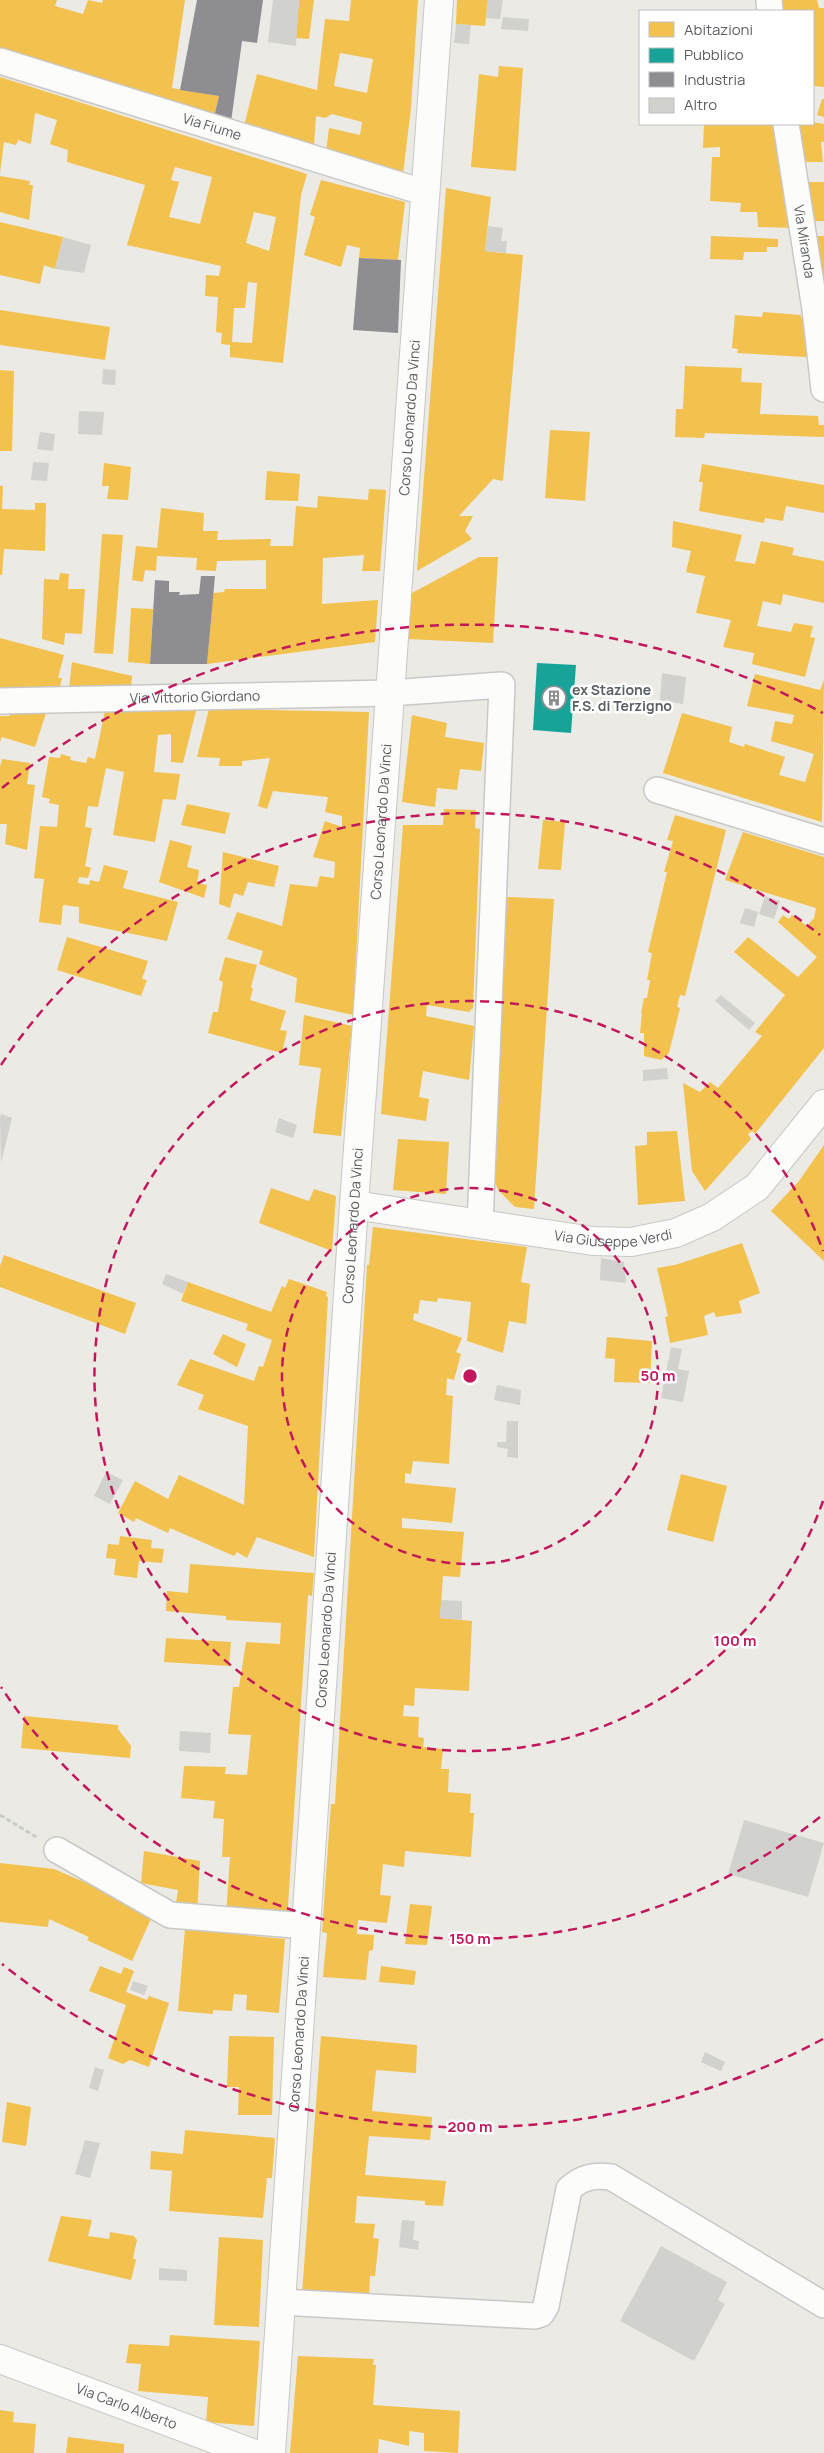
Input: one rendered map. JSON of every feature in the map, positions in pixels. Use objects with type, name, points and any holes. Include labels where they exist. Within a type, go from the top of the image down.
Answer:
[{"type":"main road","name":"Corso Leonardo Da Vinci","points":[[271,2453],[354,1205],[439,0]]},
{"type":"main road","name":"Via Giuseppe Verdi","points":[[354,1205],[569,1238],[631,1242],[676,1233],[712,1217],[758,1187],[824,1104]]},
{"type":"main road","name":"Via Carlo Alberto","points":[[0,2359],[252,2453]]},
{"type":"street","name":"Via Fiume","points":[[0,61],[426,193]]},
{"type":"street","name":"Via Miranda","points":[[786,125],[815,309],[824,388]]},
{"type":"street","name":"Via Vittorio Giordano","points":[[0,701],[390,693],[502,685],[480,1225]]},
{"type":"street","points":[[657,790],[824,841]]},
{"type":"street","points":[[57,1850],[170,1915],[306,1926]]},
{"type":"street","points":[[281,2302],[535,2316],[541,2314],[546,2306],[569,2189],[579,2180],[595,2176],[611,2177],[824,2305]]},
{"type":"path","points":[[0,1814],[57,1850]]},
{"type":"building: Abitazioni","points":[[0,0],[57,0],[55,6],[83,14],[88,0],[102,3],[103,0],[185,0],[172,88],[219,96],[214,117],[0,54]]},
{"type":"building: Abitazioni","points":[[299,0],[314,0],[309,39],[296,38]]},
{"type":"building: Abitazioni","points":[[351,0],[418,0],[411,108],[403,174],[326,153],[329,128],[360,135],[362,122],[332,114],[325,118],[316,116],[314,147],[244,126],[257,74],[317,90],[325,19],[349,21]],"holes":[[[340,53],[373,59],[367,93],[334,86]]]},
{"type":"building: Abitazioni","points":[[457,0],[488,0],[485,26],[456,24]]},
{"type":"building: Abitazioni","points":[[780,0],[817,0],[819,8],[824,8],[824,87],[814,86],[814,10],[781,10]]},
{"type":"building: Abitazioni","points":[[499,66],[523,68],[516,171],[471,167],[479,74],[498,77]]},
{"type":"building: Abitazioni","points":[[0,77],[307,174],[301,195],[283,363],[230,357],[230,345],[221,344],[222,333],[216,332],[218,297],[205,296],[206,275],[219,276],[221,266],[127,245],[145,185],[67,162],[68,150],[50,144],[57,120],[35,113],[31,144],[18,140],[16,145],[4,142],[0,173]],"holes":[[[175,167],[212,177],[200,224],[169,217],[179,182],[171,180]],[[254,212],[276,217],[269,251],[246,243]],[[248,282],[257,283],[252,343],[232,342],[234,308],[245,308]]]},
{"type":"building: Abitazioni","points":[[822,99],[824,99],[824,117],[817,115]]},
{"type":"building: Abitazioni","points":[[814,122],[824,124],[824,142],[821,142],[823,162],[802,162],[799,125],[814,125]]},
{"type":"building: Abitazioni","points":[[704,125],[775,125],[774,137],[785,137],[796,228],[758,227],[757,212],[740,212],[741,203],[710,201],[712,157],[720,157],[720,147],[703,148]]},
{"type":"building: Abitazioni","points":[[0,176],[30,181],[29,185],[33,185],[29,220],[0,212]]},
{"type":"building: Abitazioni","points":[[321,180],[405,202],[398,260],[359,258],[360,248],[347,245],[341,267],[304,255],[315,217],[310,215]]},
{"type":"building: Abitazioni","points":[[805,182],[824,182],[824,221],[805,221]]},
{"type":"building: Abitazioni","points":[[446,188],[491,197],[485,251],[523,255],[503,481],[493,479],[459,516],[473,516],[465,531],[472,539],[417,571]]},
{"type":"building: Abitazioni","points":[[0,222],[63,237],[55,269],[44,265],[40,284],[0,275]]},
{"type":"building: Abitazioni","points":[[711,236],[778,239],[778,247],[767,247],[767,252],[744,252],[743,260],[710,259]]},
{"type":"building: Abitazioni","points":[[813,236],[824,236],[824,298]]},
{"type":"building: Abitazioni","points":[[0,310],[110,327],[105,360],[0,345]]},
{"type":"building: Abitazioni","points":[[763,312],[801,315],[801,318],[807,318],[806,357],[737,353],[738,349],[732,348],[735,315],[762,317]]},
{"type":"building: Abitazioni","points":[[685,366],[742,368],[741,382],[762,383],[760,414],[818,416],[819,425],[824,425],[824,437],[705,433],[704,438],[675,437],[676,409],[683,409]]},
{"type":"building: Abitazioni","points":[[0,370],[14,371],[12,451],[0,451]]},
{"type":"building: Abitazioni","points":[[550,430],[590,432],[585,501],[545,498]]},
{"type":"building: Abitazioni","points":[[104,463],[131,467],[128,500],[107,499],[109,486],[102,486]]},
{"type":"building: Abitazioni","points":[[702,464],[824,485],[824,513],[786,506],[783,521],[765,518],[764,523],[699,511],[703,482],[699,482]]},
{"type":"building: Abitazioni","points":[[267,471],[300,474],[298,501],[265,500]]},
{"type":"building: Abitazioni","points":[[0,486],[3,486],[2,509],[35,510],[35,503],[46,503],[45,551],[4,549],[2,575],[0,575]]},
{"type":"building: Abitazioni","points":[[369,489],[386,490],[380,571],[362,571],[364,555],[323,558],[322,604],[378,600],[375,642],[207,664],[213,593],[224,592],[225,589],[266,589],[266,560],[217,561],[216,571],[196,570],[197,558],[157,556],[156,571],[145,570],[143,582],[132,580],[136,546],[157,548],[161,508],[204,513],[203,531],[218,531],[217,540],[271,539],[270,546],[293,546],[296,506],[317,508],[318,496],[368,500]]},
{"type":"building: Abitazioni","points":[[673,521],[742,535],[735,561],[755,564],[761,541],[794,548],[792,555],[824,561],[824,603],[783,594],[781,605],[763,601],[757,626],[791,632],[794,623],[813,626],[810,637],[815,638],[805,677],[752,664],[754,653],[723,647],[731,620],[696,613],[705,576],[686,572],[691,551],[672,547]]},
{"type":"building: Abitazioni","points":[[102,534],[123,535],[113,654],[94,653]]},
{"type":"building: Abitazioni","points":[[479,557],[498,557],[493,643],[408,639],[412,593]]},
{"type":"building: Abitazioni","points":[[60,573],[69,574],[68,589],[85,589],[82,634],[65,633],[64,645],[42,639],[44,579],[59,580]]},
{"type":"building: Abitazioni","points":[[131,608],[153,609],[150,664],[128,662]]},
{"type":"building: Abitazioni","points":[[0,638],[64,655],[58,678],[62,678],[59,690],[0,689]]},
{"type":"building: Abitazioni","points":[[72,662],[132,676],[131,688],[69,688]]},
{"type":"building: Abitazioni","points":[[755,674],[820,690],[824,680],[822,822],[663,773],[682,713],[732,727],[729,742],[744,747],[745,744],[785,757],[779,775],[805,782],[814,754],[771,741],[775,721],[792,724],[794,715],[747,706]]},
{"type":"building: Abitazioni","points":[[9,709],[47,710],[35,747],[2,737],[0,742],[0,716],[10,716]]},
{"type":"building: Abitazioni","points":[[209,709],[369,712],[353,1015],[295,1002],[297,978],[259,964],[263,951],[227,939],[237,912],[282,926],[290,884],[317,887],[320,876],[334,878],[335,862],[313,857],[325,821],[342,827],[342,816],[325,812],[328,797],[273,791],[267,809],[258,806],[270,758],[242,761],[242,766],[219,766],[220,758],[197,757]]},
{"type":"building: Abitazioni","points":[[105,711],[196,711],[183,763],[171,762],[171,734],[158,735],[154,772],[180,774],[176,800],[163,799],[155,842],[113,835],[124,772],[106,768],[98,807],[88,806],[85,827],[92,828],[85,866],[91,868],[88,878],[79,877],[78,883],[89,885],[90,880],[99,882],[104,865],[128,871],[123,888],[178,902],[167,941],[79,923],[79,907],[63,905],[61,925],[39,922],[44,879],[34,878],[40,826],[57,827],[59,805],[49,803],[50,799],[42,797],[49,757],[60,758],[61,754],[71,757],[70,760],[86,763],[88,757],[95,759]]},
{"type":"building: Abitazioni","points":[[412,715],[447,723],[445,737],[484,743],[481,771],[460,769],[457,790],[437,788],[435,807],[402,802]]},
{"type":"building: Abitazioni","points":[[2,759],[30,763],[27,784],[35,785],[27,850],[5,844],[7,824],[0,824],[0,767]]},
{"type":"building: Abitazioni","points":[[187,804],[230,813],[225,834],[181,825]]},
{"type":"building: Abitazioni","points":[[444,809],[476,810],[475,828],[480,829],[473,1008],[469,1012],[427,1005],[426,1016],[474,1026],[469,1080],[423,1071],[419,1097],[429,1099],[426,1121],[381,1114],[403,825],[443,825]]},
{"type":"building: Abitazioni","points":[[675,815],[726,830],[685,996],[680,995],[677,1007],[680,1008],[669,1053],[661,1060],[644,1056],[644,1033],[640,1033],[641,1013],[644,998],[647,998],[650,980],[647,980],[652,953],[648,952],[667,872],[664,872],[673,841],[667,840]]},
{"type":"building: Abitazioni","points":[[543,820],[565,822],[561,870],[538,869]]},
{"type":"building: Abitazioni","points":[[743,832],[824,857],[824,1048],[755,1134],[752,1131],[748,1134],[751,1139],[705,1191],[692,1171],[683,1083],[700,1092],[710,1082],[718,1088],[762,1036],[755,1032],[785,995],[734,952],[748,937],[798,977],[817,957],[778,922],[783,915],[789,919],[792,915],[807,926],[814,918],[816,908],[725,880]]},
{"type":"building: Abitazioni","points":[[170,840],[192,846],[187,867],[199,870],[197,883],[207,885],[204,898],[159,882]]},
{"type":"building: Abitazioni","points":[[223,852],[279,866],[274,887],[248,882],[243,896],[234,893],[230,908],[219,904]]},
{"type":"building: Abitazioni","points":[[507,897],[554,899],[534,1209],[515,1207],[498,1190],[491,1171],[501,1040],[497,1041]]},
{"type":"building: Abitazioni","points":[[67,937],[148,961],[142,979],[147,980],[141,996],[57,970]]},
{"type":"building: Abitazioni","points":[[225,957],[257,965],[251,987],[253,989],[250,1000],[286,1011],[280,1030],[287,1031],[282,1053],[208,1033],[213,1012],[218,1012],[223,982],[219,980]]},
{"type":"building: Abitazioni","points":[[304,1015],[352,1026],[341,1136],[313,1133],[321,1068],[299,1065]]},
{"type":"building: Abitazioni","points":[[677,1131],[685,1201],[638,1205],[635,1146],[647,1145],[647,1132]]},
{"type":"building: Abitazioni","points":[[398,1139],[449,1142],[446,1194],[393,1190]]},
{"type":"building: Abitazioni","points":[[824,1145],[824,1261],[771,1211],[799,1181]]},
{"type":"building: Abitazioni","points":[[271,1188],[309,1201],[314,1189],[336,1196],[332,1251],[259,1223]]},
{"type":"building: Abitazioni","points":[[373,1227],[527,1247],[521,1282],[530,1284],[526,1324],[509,1321],[503,1353],[467,1341],[471,1302],[438,1298],[437,1302],[420,1300],[418,1314],[414,1313],[413,1320],[462,1338],[456,1352],[461,1354],[454,1380],[447,1378],[446,1395],[453,1396],[449,1464],[413,1461],[411,1474],[405,1473],[405,1483],[456,1488],[452,1523],[402,1518],[402,1528],[464,1532],[460,1577],[443,1576],[440,1618],[472,1621],[469,1691],[415,1688],[414,1706],[404,1705],[403,1716],[419,1717],[418,1737],[424,1738],[423,1747],[443,1749],[441,1769],[449,1769],[448,1792],[471,1794],[470,1813],[474,1813],[471,1857],[405,1851],[404,1867],[383,1864],[380,1895],[391,1896],[387,1923],[358,1920],[357,1934],[374,1935],[373,1950],[369,1951],[366,1980],[323,1977],[327,1933],[322,1932],[331,1804],[335,1804],[367,1265],[369,1265]]},
{"type":"building: Abitazioni","points":[[742,1243],[760,1293],[739,1301],[742,1313],[716,1317],[714,1312],[704,1316],[708,1335],[670,1343],[665,1317],[668,1316],[657,1268],[675,1265]]},
{"type":"building: Abitazioni","points":[[4,1255],[136,1303],[125,1334],[0,1287],[0,1266]]},
{"type":"building: Abitazioni","points":[[289,1279],[327,1292],[326,1296],[328,1297],[314,1557],[257,1537],[247,1558],[237,1552],[234,1556],[170,1528],[168,1533],[136,1518],[134,1522],[118,1513],[135,1481],[168,1499],[179,1475],[244,1505],[248,1426],[198,1409],[204,1395],[177,1385],[190,1359],[254,1381],[259,1366],[263,1367],[272,1340],[246,1330],[248,1324],[181,1301],[188,1282],[271,1312],[282,1286],[285,1288]]},
{"type":"building: Abitazioni","points":[[223,1334],[246,1344],[237,1367],[213,1354]]},
{"type":"building: Abitazioni","points":[[607,1337],[652,1341],[650,1383],[614,1382],[615,1359],[605,1358]]},
{"type":"building: Abitazioni","points":[[681,1474],[727,1486],[713,1542],[667,1530]]},
{"type":"building: Abitazioni","points":[[120,1536],[152,1540],[151,1548],[164,1549],[162,1563],[139,1561],[137,1578],[114,1575],[116,1559],[106,1558],[108,1544],[119,1545]]},
{"type":"building: Abitazioni","points":[[190,1564],[314,1573],[312,1596],[308,1595],[287,1921],[226,1916],[230,1857],[222,1857],[224,1819],[213,1818],[215,1801],[181,1798],[184,1766],[226,1767],[225,1774],[247,1775],[251,1735],[228,1734],[233,1687],[239,1687],[246,1642],[280,1644],[281,1623],[226,1620],[226,1616],[166,1611],[167,1591],[188,1593]]},
{"type":"building: Abitazioni","points":[[166,1638],[231,1642],[229,1666],[164,1662]]},
{"type":"building: Abitazioni","points":[[24,1716],[118,1725],[118,1729],[131,1746],[130,1758],[21,1748]]},
{"type":"building: Abitazioni","points":[[144,1851],[200,1861],[197,1913],[175,1910],[178,1890],[141,1883]]},
{"type":"building: Abitazioni","points":[[0,1863],[54,1869],[154,1912],[132,1961],[87,1940],[89,1937],[49,1919],[48,1927],[0,1922]]},
{"type":"building: Abitazioni","points":[[410,1904],[432,1906],[427,1945],[405,1944]]},
{"type":"building: Abitazioni","points":[[185,1929],[285,1939],[279,2013],[246,2010],[247,1995],[234,1994],[232,2011],[213,2010],[213,2014],[178,2011]]},
{"type":"building: Abitazioni","points":[[100,1966],[121,1974],[124,1967],[134,1971],[126,1992],[147,2000],[149,1996],[169,2003],[149,2067],[130,2060],[123,2064],[108,2058],[126,2005],[89,1991]]},
{"type":"building: Abitazioni","points":[[381,1966],[416,1971],[414,1985],[379,1982]]},
{"type":"building: Abitazioni","points":[[229,2036],[274,2037],[272,2115],[238,2115],[239,2087],[227,2087]]},
{"type":"building: Abitazioni","points":[[321,2036],[417,2045],[416,2073],[376,2070],[372,2111],[432,2117],[430,2140],[369,2136],[365,2175],[446,2181],[443,2206],[425,2205],[425,2201],[357,2196],[355,2223],[375,2224],[373,2238],[379,2239],[375,2276],[370,2276],[369,2300],[302,2294]]},
{"type":"building: Abitazioni","points":[[7,2102],[31,2107],[26,2146],[2,2142]]},
{"type":"building: Abitazioni","points":[[185,2130],[275,2138],[272,2178],[267,2178],[263,2218],[169,2211],[172,2171],[150,2169],[151,2151],[183,2154]]},
{"type":"building: Abitazioni","points":[[61,2216],[92,2220],[88,2236],[109,2239],[110,2232],[134,2236],[137,2240],[133,2258],[136,2260],[131,2280],[48,2261]]},
{"type":"building: Abitazioni","points":[[219,2237],[263,2240],[259,2327],[214,2325]]},
{"type":"building: Abitazioni","points":[[170,2335],[260,2341],[254,2426],[206,2422],[208,2397],[138,2391],[141,2364],[126,2363],[129,2344],[169,2346]]},
{"type":"building: Abitazioni","points":[[298,2356],[374,2359],[373,2365],[376,2365],[373,2405],[460,2411],[458,2453],[424,2451],[424,2433],[409,2431],[409,2446],[379,2439],[378,2453],[290,2453]]},
{"type":"building: Abitazioni","points":[[0,2410],[14,2412],[13,2422],[36,2424],[34,2453],[0,2453]]},
{"type":"building: Abitazioni","points":[[68,2437],[124,2444],[124,2453],[66,2453]]},
{"type":"building: Pubblico","name":"ex Stazione F.S. di Terzigno","points":[[537,663],[576,665],[571,733],[533,730]]},
{"type":"building: Industria","points":[[197,0],[263,0],[257,43],[242,41],[231,122],[214,117],[219,96],[180,90]]},
{"type":"building: Industria","points":[[359,258],[401,260],[398,333],[353,330]]},
{"type":"building: Industria","points":[[201,576],[215,576],[207,664],[150,664],[155,580],[169,581],[169,592],[180,592],[179,595],[199,594]]},
{"type":"building: Altro","points":[[273,0],[299,0],[296,46],[268,42]]},
{"type":"building: Altro","points":[[488,0],[503,0],[500,19],[486,18]]},
{"type":"building: Altro","points":[[503,17],[529,19],[528,31],[501,29]]},
{"type":"building: Altro","points":[[456,24],[471,25],[469,44],[454,43]]},
{"type":"building: Altro","points":[[488,226],[503,228],[501,241],[507,241],[506,253],[485,251]]},
{"type":"building: Altro","points":[[63,237],[91,245],[84,273],[55,269]]},
{"type":"building: Altro","points":[[103,369],[116,370],[115,385],[102,384]]},
{"type":"building: Altro","points":[[79,411],[104,412],[102,435],[78,434]]},
{"type":"building: Altro","points":[[40,432],[55,434],[53,451],[37,449]]},
{"type":"building: Altro","points":[[33,462],[49,463],[47,481],[31,480]]},
{"type":"building: Altro","points":[[662,673],[686,677],[683,704],[660,700]]},
{"type":"building: Altro","points":[[765,896],[780,901],[774,919],[759,914]]},
{"type":"building: Altro","points":[[745,908],[758,912],[754,927],[740,923]]},
{"type":"building: Altro","points":[[721,995],[755,1023],[749,1030],[715,1001]]},
{"type":"building: Altro","points":[[667,1068],[668,1079],[643,1081],[643,1070]]},
{"type":"building: Altro","points":[[1,1114],[12,1118],[1,1163],[0,1118]]},
{"type":"building: Altro","points":[[279,1118],[297,1125],[293,1138],[275,1132]]},
{"type":"building: Altro","points":[[601,1258],[624,1262],[626,1283],[600,1280]]},
{"type":"building: Altro","points":[[166,1274],[188,1282],[183,1294],[162,1284]]},
{"type":"building: Altro","points":[[671,1347],[682,1349],[678,1369],[689,1371],[683,1402],[661,1398]]},
{"type":"building: Altro","points":[[497,1385],[521,1390],[520,1405],[494,1400]]},
{"type":"building: Altro","points":[[507,1421],[518,1421],[518,1458],[507,1457],[508,1449],[497,1447],[497,1442],[506,1442]]},
{"type":"building: Altro","points":[[106,1472],[123,1480],[110,1504],[94,1496]]},
{"type":"building: Altro","points":[[441,1600],[462,1601],[462,1620],[440,1618]]},
{"type":"building: Altro","points":[[180,1731],[211,1733],[210,1753],[179,1751]]},
{"type":"building: Altro","points":[[744,1820],[824,1843],[808,1897],[728,1874]]},
{"type":"building: Altro","points":[[133,1981],[148,1986],[144,1995],[130,1990]]},
{"type":"building: Altro","points":[[705,2052],[725,2062],[721,2071],[701,2062]]},
{"type":"building: Altro","points":[[95,2067],[104,2070],[98,2091],[89,2088]]},
{"type":"building: Altro","points":[[85,2140],[100,2143],[90,2178],[75,2174]]},
{"type":"building: Altro","points":[[402,2220],[415,2221],[413,2240],[419,2241],[418,2250],[399,2247]]},
{"type":"building: Altro","points":[[661,2246],[727,2282],[718,2300],[725,2304],[694,2361],[620,2321]]},
{"type":"building: Altro","points":[[159,2268],[187,2270],[187,2281],[159,2280]]},
{"type":"place","name":"ex Stazione F.S. di Terzigno","points":[[554,698]]}]
